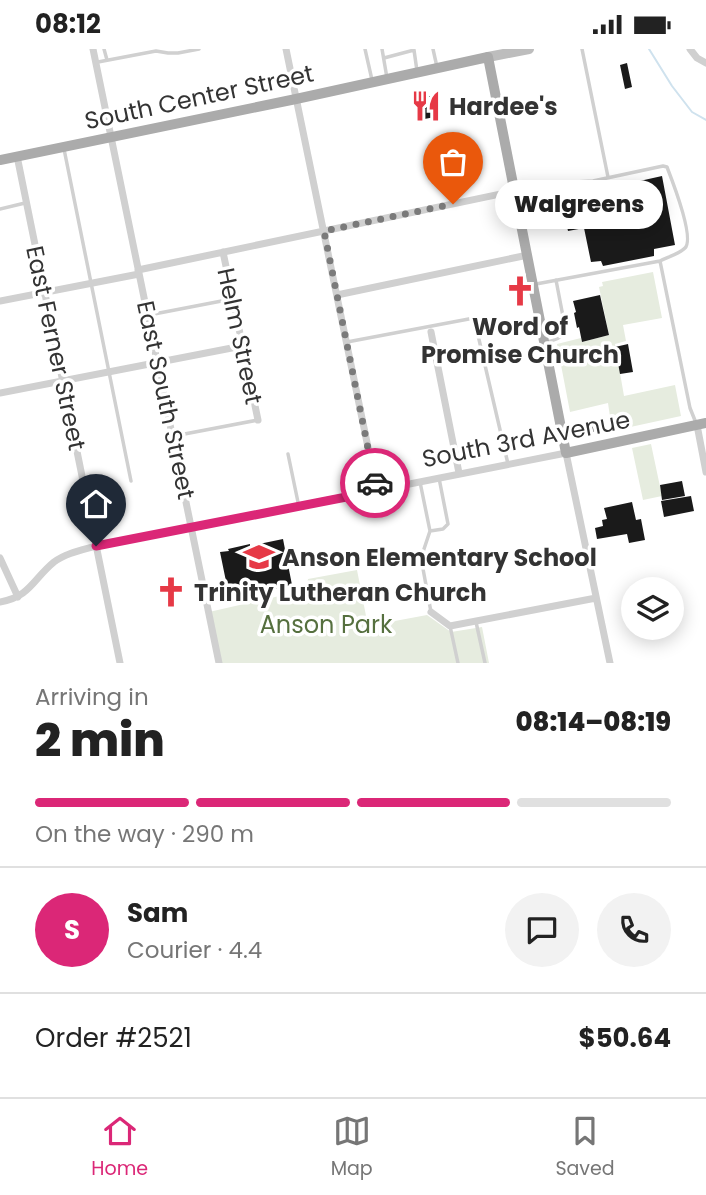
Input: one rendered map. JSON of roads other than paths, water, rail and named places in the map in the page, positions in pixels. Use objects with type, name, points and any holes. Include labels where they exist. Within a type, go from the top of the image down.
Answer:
[{"type":"main road","name":"South Center Street","points":[[0,160],[417,73],[488,53],[529,49]]},
{"type":"main road","points":[[488,53],[566,453]]},
{"type":"main road","name":"South 3rd Avenue","points":[[566,453],[701,424]]},
{"type":"street","name":"East South Street","points":[[93,49],[219,663]]},
{"type":"street","points":[[286,49],[377,491]]},
{"type":"street","points":[[690,49],[697,58],[706,63]]},
{"type":"street","name":"East Ferner Street","points":[[17,156],[120,663]]},
{"type":"street","points":[[0,301],[515,191]]},
{"type":"street","name":"Helm Street","points":[[223,252],[258,420]]},
{"type":"street","points":[[337,295],[528,255]]},
{"type":"street","points":[[430,332],[459,473]]},
{"type":"street","points":[[0,393],[242,346]]},
{"type":"street","points":[[701,424],[706,472]]},
{"type":"street","points":[[566,453],[610,663]]},
{"type":"street","name":"South 3rd Avenue","points":[[0,602],[10,601],[30,589],[55,561],[69,553],[566,453]]},
{"type":"street","points":[[0,558],[18,597]]},
{"type":"street","points":[[431,612],[450,627],[596,598]]},
{"type":"lane","points":[[104,49],[107,60]]},
{"type":"lane","points":[[96,63],[156,50],[178,53],[199,49]]},
{"type":"lane","points":[[365,49],[373,82]]},
{"type":"lane","points":[[382,49],[387,79]]},
{"type":"lane","points":[[394,49],[396,55]]},
{"type":"lane","points":[[384,58],[414,49],[417,73]]},
{"type":"lane","points":[[433,49],[437,68]]},
{"type":"lane","points":[[582,49],[608,178]]},
{"type":"lane","points":[[64,146],[131,481]]},
{"type":"lane","points":[[515,191],[536,186],[593,181],[663,166],[667,167],[687,230],[687,247],[660,261],[533,284]]},
{"type":"lane","points":[[0,209],[26,203]]},
{"type":"lane","points":[[660,261],[690,408],[701,424]]},
{"type":"lane","points":[[545,342],[566,332],[556,280]]},
{"type":"lane","points":[[148,315],[232,299]]},
{"type":"lane","points":[[347,342],[474,318],[508,464]]},
{"type":"lane","points":[[174,436],[258,420]]},
{"type":"lane","points":[[288,454],[299,507]]},
{"type":"lane","points":[[430,531],[443,529],[448,524],[439,478]]},
{"type":"lane","points":[[420,482],[430,531],[421,558],[431,612]]},
{"type":"lane","points":[[476,622],[485,663]]},
{"type":"lane","points":[[450,627],[458,663]]},
{"type":"waterway","points":[[649,49],[692,112],[706,120]]},
{"type":"place","name":"Hardee's","points":[[426,106]]},
{"type":"place","name":"Walgreens","points":[[453,204]]},
{"type":"place","name":"Word of Promise Church","points":[[520,291]]},
{"type":"place","name":"Anson Elementary School","points":[[259,557]]},
{"type":"place","name":"Trinity Lutheran Church","points":[[171,592]]},
{"type":"park label","name":"Anson Park","points":[[326,624]]}]
